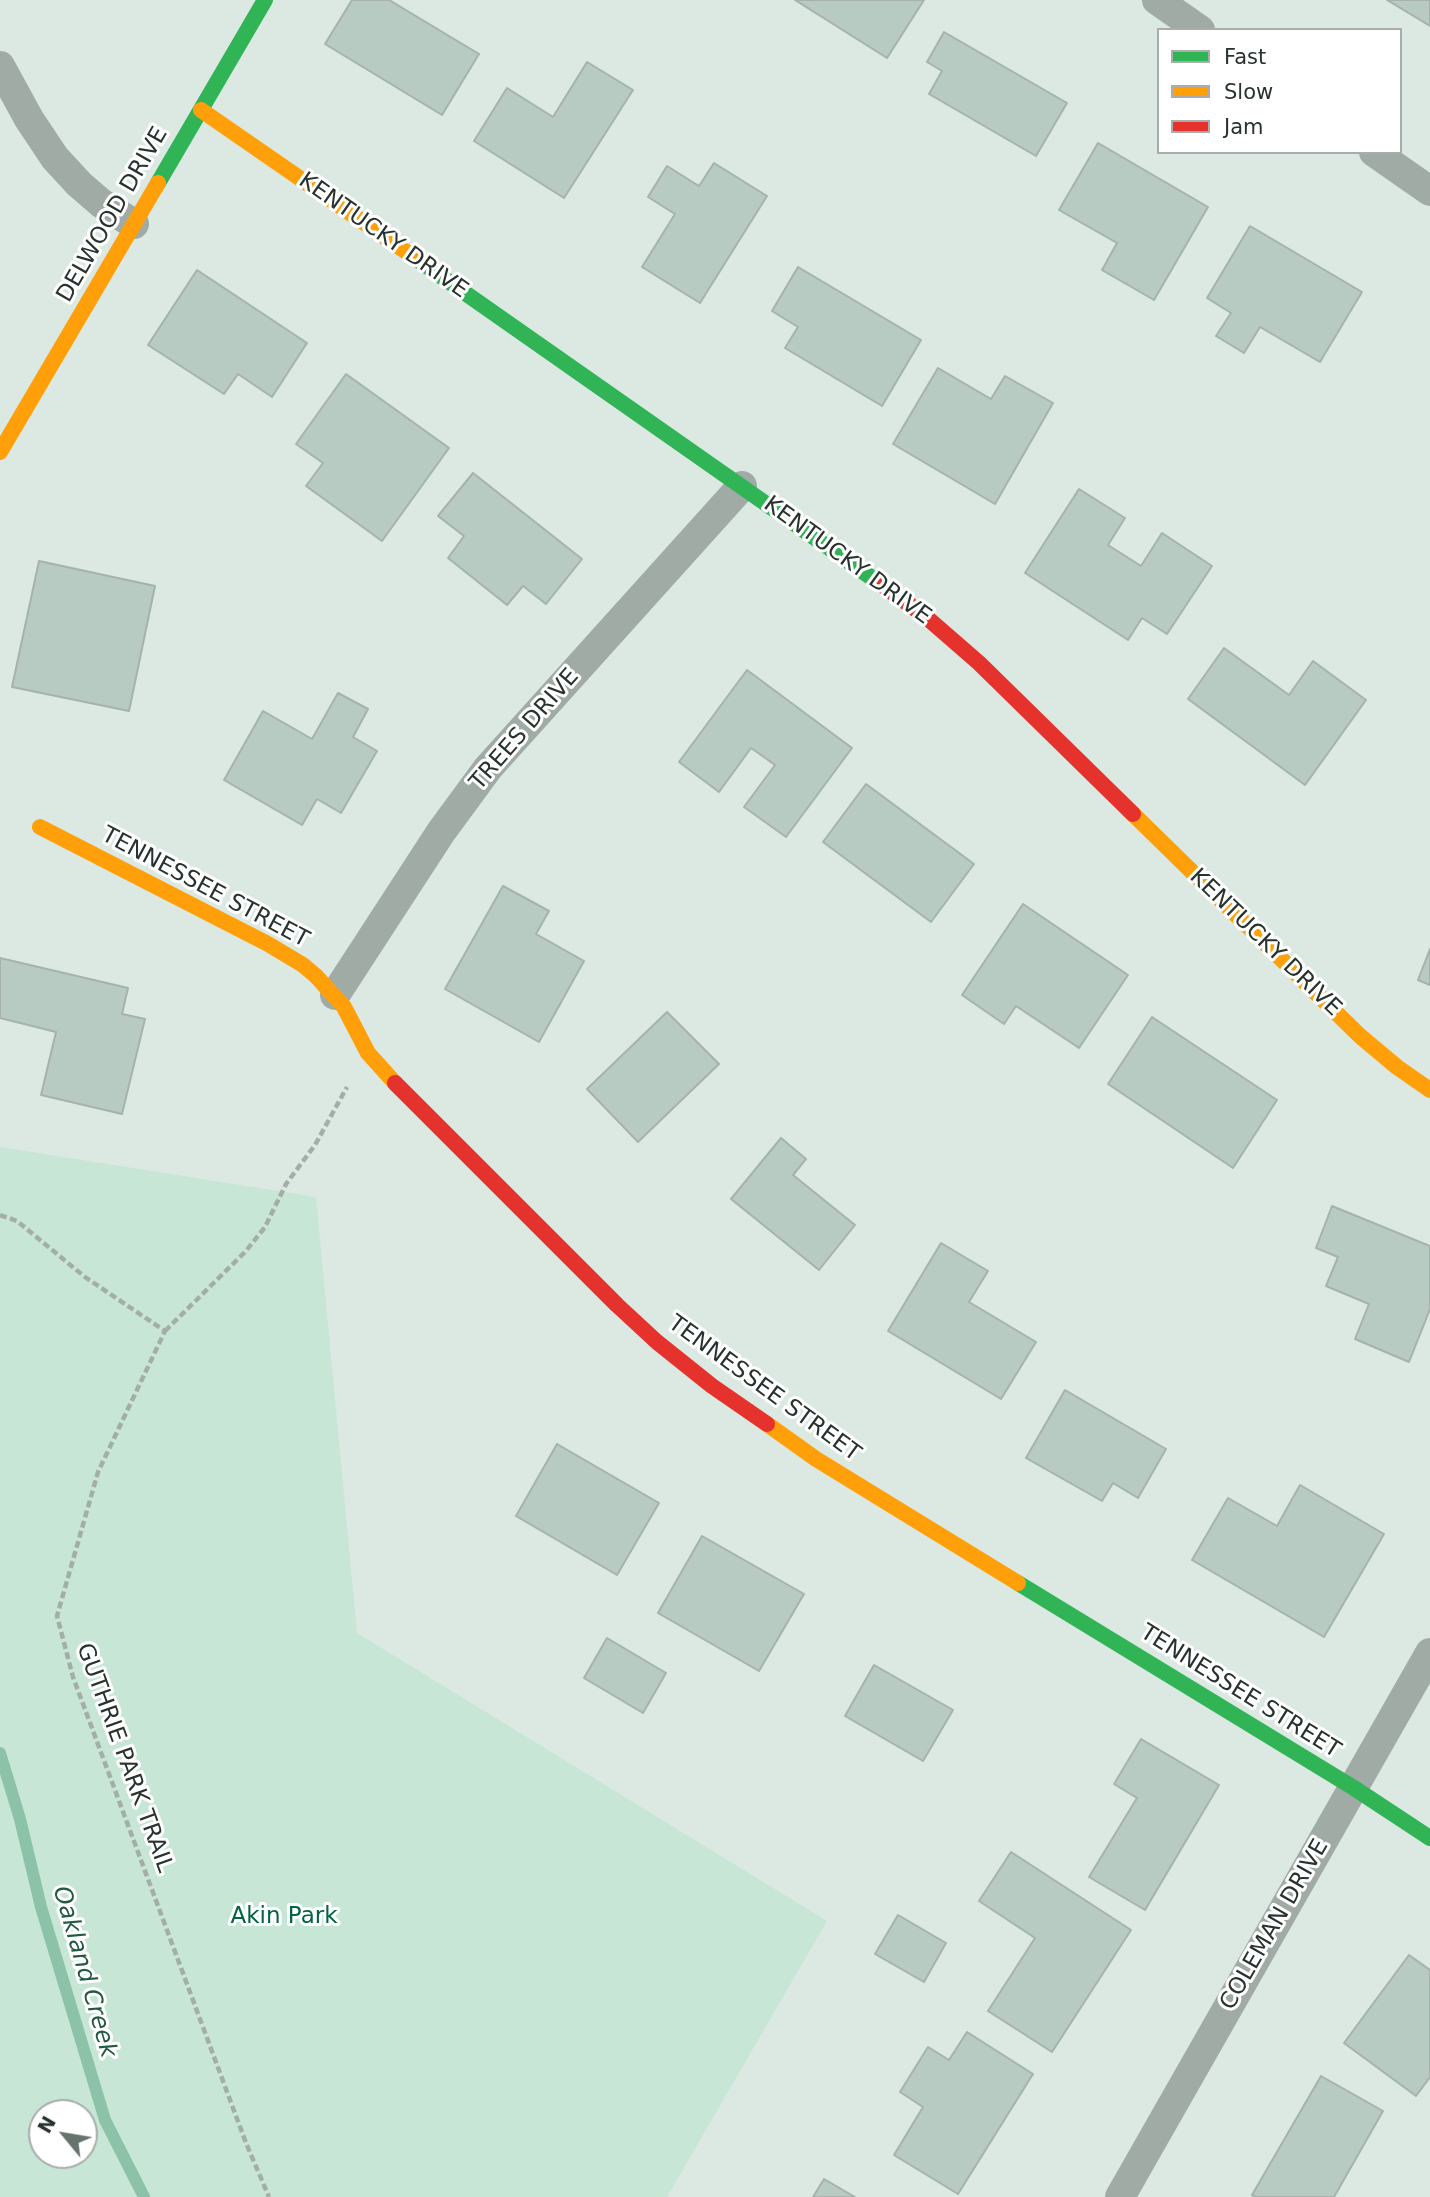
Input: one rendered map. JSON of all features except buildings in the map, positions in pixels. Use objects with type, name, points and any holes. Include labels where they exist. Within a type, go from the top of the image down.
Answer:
[{"type":"street","name":"DELWOOD DRIVE","points":[[0,452],[265,0]]},
{"type":"street","points":[[1157,0],[1197,28]]},
{"type":"street","points":[[0,66],[34,129],[55,158],[79,184],[102,203],[134,223]]},
{"type":"street","name":"KENTUCKY DRIVE","points":[[201,110],[925,616],[961,646],[1360,1036],[1430,1090]]},
{"type":"street","points":[[1377,154],[1430,191]]},
{"type":"street","name":"TREES DRIVE","points":[[335,995],[441,832],[488,768],[742,486]]},
{"type":"street","name":"TENNESSEE STREET","points":[[40,827],[285,954],[316,976],[335,995],[350,1017],[368,1053],[388,1076],[617,1305],[657,1342],[712,1386],[816,1459],[1354,1788],[1430,1838]]},
{"type":"street","name":"COLEMAN DRIVE","points":[[1120,2197],[1430,1653]]},
{"type":"path","name":"GUTHRIE PARK TRAIL","points":[[269,2197],[246,2143],[73,1676],[57,1616],[98,1472],[165,1331],[246,1251],[265,1227],[286,1184],[315,1144],[368,1053]]},
{"type":"path","points":[[0,1214],[17,1221],[85,1277],[165,1331]]},
{"type":"green space","name":"Akin Park","points":[[0,1147],[316,1197],[357,1633],[827,1921],[667,2197],[0,2197]]},
{"type":"waterway","name":"Oakland Creek","points":[[0,1753],[20,1819],[41,1907],[105,2120],[144,2197]]},
{"type":"traffic: fast","points":[[158,183],[265,0]]},
{"type":"traffic: fast","points":[[418,260],[882,585]]},
{"type":"traffic: fast","points":[[1018,1583],[1354,1788],[1430,1838]]},
{"type":"traffic: slow","points":[[201,110],[418,260]]},
{"type":"traffic: slow","points":[[0,452],[158,183]]},
{"type":"traffic: slow","points":[[1133,814],[1360,1036],[1430,1090]]},
{"type":"traffic: slow","points":[[40,827],[268,944],[303,965],[344,1007],[368,1053],[395,1083]]},
{"type":"traffic: slow","points":[[767,1424],[816,1459],[1018,1583]]},
{"type":"traffic: jam","points":[[882,585],[925,616],[979,663],[1133,814]]},
{"type":"traffic: jam","points":[[395,1083],[657,1342],[712,1386],[767,1424]]}]
